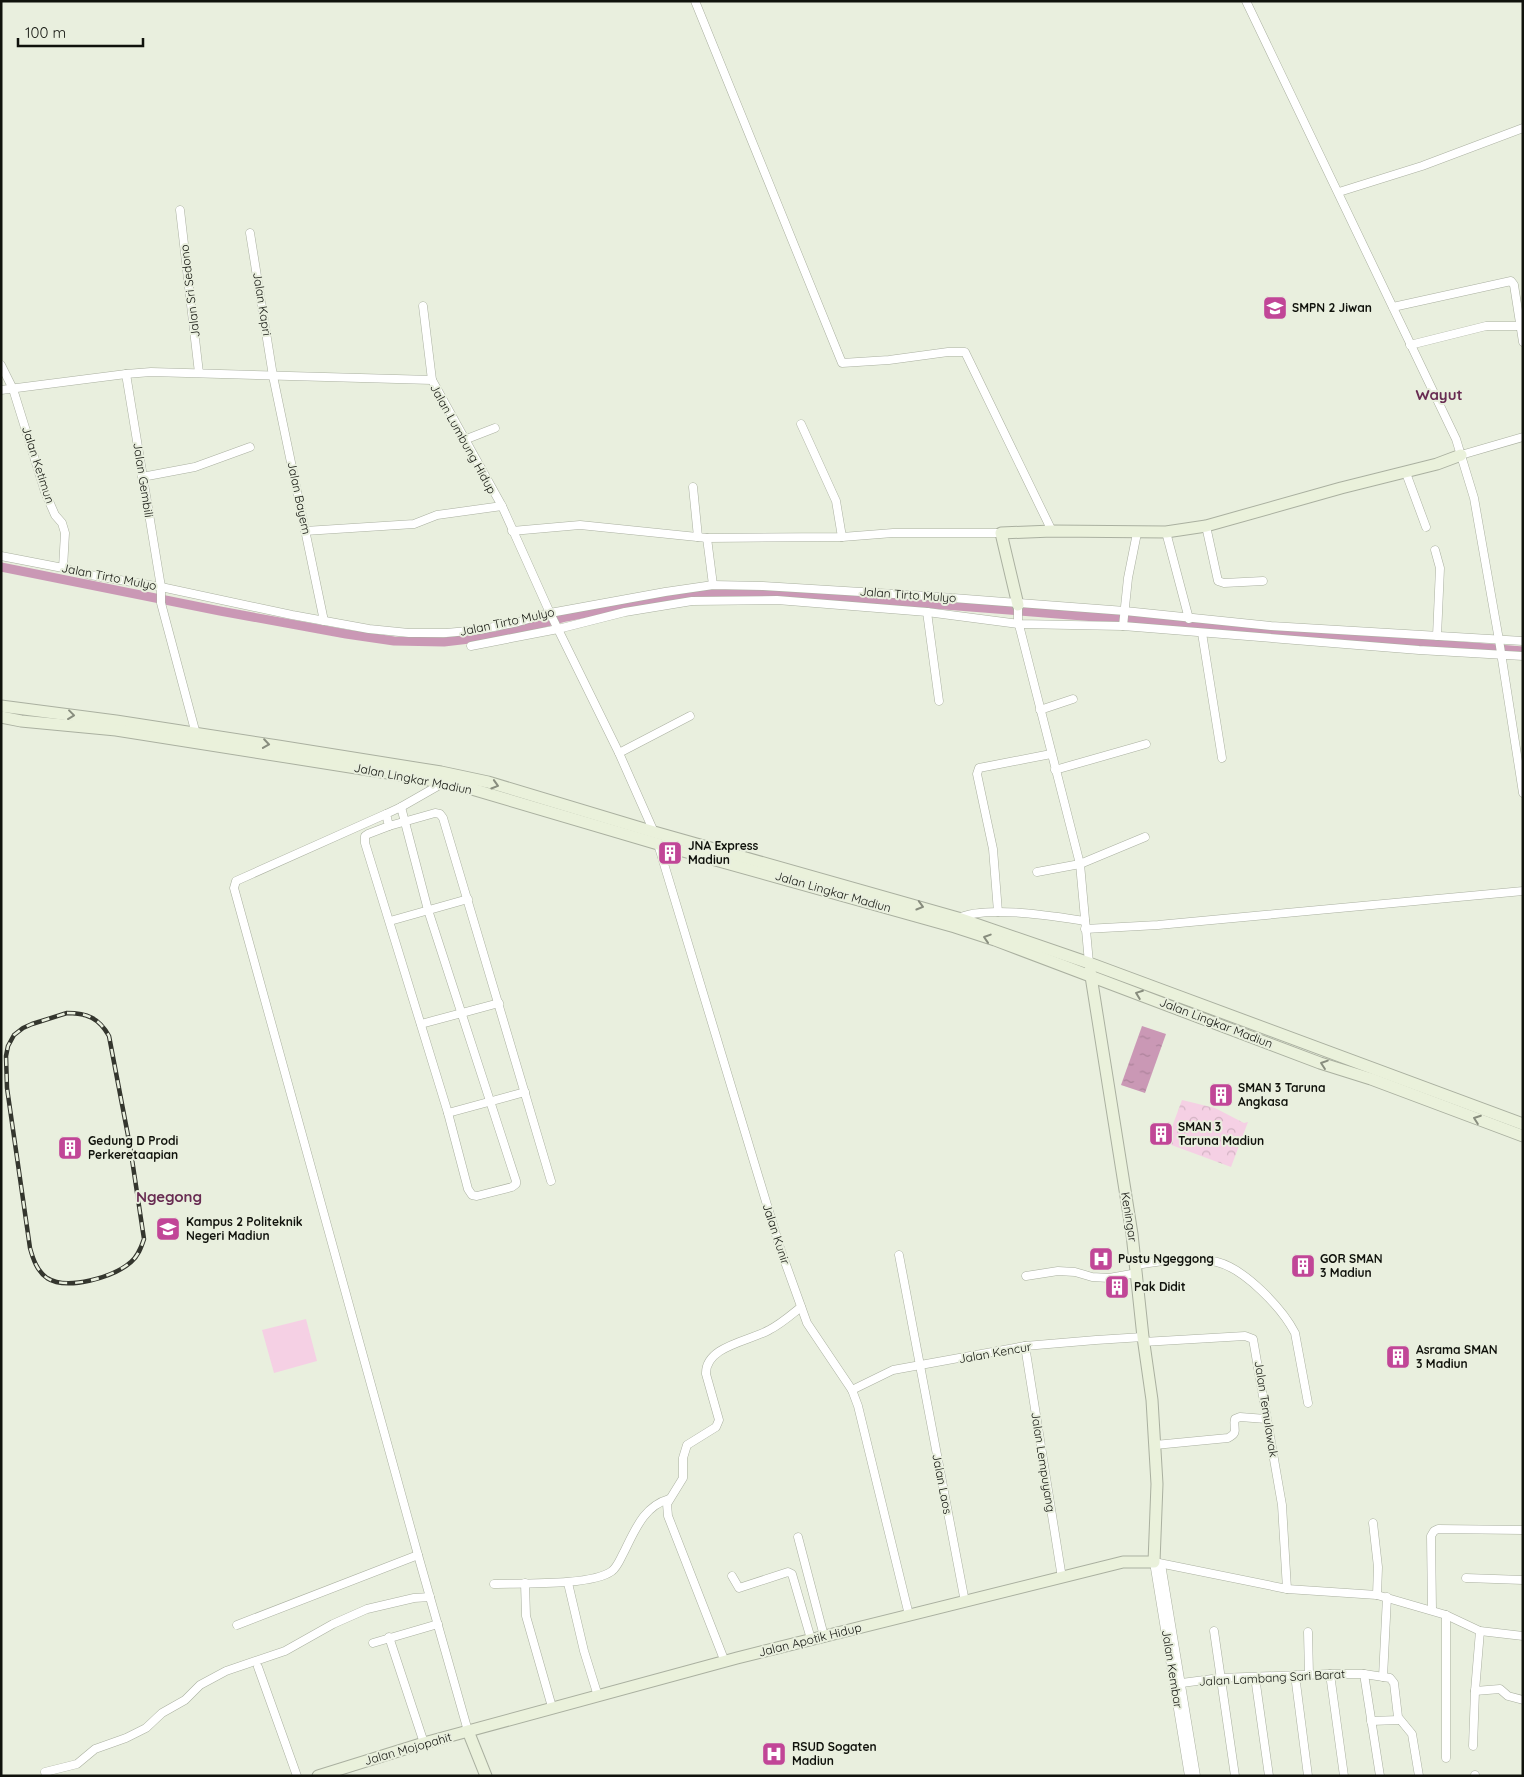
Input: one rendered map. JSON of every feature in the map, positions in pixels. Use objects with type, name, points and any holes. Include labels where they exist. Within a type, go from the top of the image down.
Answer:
[{"type":"main road","points":[[1018,604],[1000,533],[1052,531],[1166,532],[1206,526],[1340,488],[1406,473],[1461,455]]},
{"type":"main road","name":"Jalan Lingkar Madiun","points":[[1,706],[22,715],[443,783],[658,844],[957,922],[1092,976],[1523,1124]]},
{"type":"main road","name":"Jalan Lingkar Madiun","points":[[1,717],[22,715],[116,721],[464,776],[1089,963],[1248,1029],[1523,1136]]},
{"type":"main road","name":"Keningar","points":[[1089,963],[1136,1269],[1143,1340],[1152,1400],[1157,1484],[1157,1563]]},
{"type":"main road","name":"Jalan Apotik Hidup","points":[[468,1731],[811,1639],[1124,1562],[1157,1563]]},
{"type":"main road","points":[[468,1731],[486,1776]]},
{"type":"main road","name":"Jalan Mojopahit","points":[[318,1776],[468,1731]]},
{"type":"street","points":[[696,1],[842,363],[889,360],[948,352],[965,352],[1052,531]]},
{"type":"street","points":[[1246,1],[1456,439],[1474,498],[1523,792]]},
{"type":"street","points":[[1339,192],[1422,166],[1522,130]]},
{"type":"street","name":"Jalan Sri Sedono","points":[[180,210],[199,373]]},
{"type":"street","name":"Jalan Kapri","points":[[250,233],[274,376]]},
{"type":"street","points":[[1393,307],[1508,280],[1514,285],[1523,342]]},
{"type":"street","points":[[424,306],[432,380]]},
{"type":"street","points":[[1410,345],[1486,326],[1521,327]]},
{"type":"street","name":"Jalan Ketimun","points":[[1,365],[13,389],[45,492],[55,515],[62,523],[65,533],[63,568]]},
{"type":"street","name":"Jalan Lumbung Hidup","points":[[1,390],[126,374],[199,373],[432,380],[502,506],[557,628],[619,754],[654,832]]},
{"type":"street","name":"Jalan Gembili","points":[[126,374],[161,588],[161,602],[196,734]]},
{"type":"street","name":"Jalan Bayem","points":[[274,376],[324,621]]},
{"type":"street","points":[[801,424],[836,501],[842,537]]},
{"type":"street","points":[[464,440],[495,428]]},
{"type":"street","points":[[1461,455],[1523,437]]},
{"type":"street","points":[[142,477],[195,467],[250,447]]},
{"type":"street","points":[[1406,473],[1426,527]]},
{"type":"street","points":[[693,486],[698,537]]},
{"type":"street","points":[[306,531],[414,524],[437,514],[502,506]]},
{"type":"street","points":[[512,531],[580,526],[707,538],[842,537],[893,533],[1000,533]]},
{"type":"street","points":[[1206,526],[1218,581],[1224,583],[1263,581]]},
{"type":"street","points":[[1123,625],[1128,578],[1137,532]]},
{"type":"street","points":[[1166,532],[1189,619]]},
{"type":"street","points":[[707,538],[713,585]]},
{"type":"street","points":[[1434,550],[1440,568],[1437,636]]},
{"type":"street","name":"Jalan Tirto Mulyo","points":[[1,556],[324,621],[369,629],[409,633],[446,633],[486,628],[665,592],[713,585],[763,586],[1018,604],[1271,626],[1523,641]]},
{"type":"street","points":[[471,646],[625,612],[692,601],[777,600],[926,612],[1018,622],[1123,625],[1202,633],[1523,656]]},
{"type":"street","points":[[1018,604],[1018,622],[1080,864],[1089,963]]},
{"type":"street","points":[[926,612],[940,701]]},
{"type":"street","points":[[1202,633],[1222,758]]},
{"type":"street","points":[[1040,710],[1074,700]]},
{"type":"street","points":[[619,754],[690,716]]},
{"type":"street","points":[[1055,770],[1146,744]]},
{"type":"street","points":[[998,912],[993,849],[977,774],[979,768],[1051,754]]},
{"type":"street","points":[[443,783],[401,807],[236,881],[234,888],[468,1731]]},
{"type":"street","points":[[401,807],[405,821],[428,910],[463,1012],[516,1181],[516,1184],[512,1187],[477,1196],[472,1196],[470,1193],[448,1113],[365,840],[365,836],[368,834],[389,826],[405,821],[436,813],[440,814],[443,818],[551,1180]]},
{"type":"street","points":[[386,814],[389,826]]},
{"type":"street","points":[[1036,872],[1080,864],[1145,837]]},
{"type":"street","name":"Jalan Kunir","points":[[658,844],[780,1248],[812,1332],[852,1390],[858,1406],[909,1615]]},
{"type":"street","points":[[957,922],[976,912],[998,912],[1056,916],[1085,925],[1168,924],[1523,891]]},
{"type":"street","points":[[390,921],[468,898]]},
{"type":"street","points":[[421,1024],[499,1003]]},
{"type":"street","points":[[448,1113],[526,1092]]},
{"type":"street","name":"Jalan Laos","points":[[899,1255],[965,1602]]},
{"type":"street","points":[[1026,1276],[1058,1271],[1109,1278],[1136,1269],[1202,1260],[1224,1264],[1242,1275],[1270,1298],[1290,1322],[1295,1333],[1308,1403]]},
{"type":"street","points":[[725,1662],[666,1510],[669,1499],[683,1478],[683,1458],[687,1445],[716,1427],[719,1420],[706,1374],[706,1367],[710,1359],[724,1348],[769,1331],[801,1307]]},
{"type":"street","name":"Jalan Temulawak","points":[[1143,1340],[1245,1336],[1253,1339],[1282,1505],[1287,1589]]},
{"type":"street","name":"Jalan Kencur","points":[[852,1390],[893,1370],[1025,1346],[1096,1340],[1143,1340]]},
{"type":"street","name":"Jalan Lempuyang","points":[[1025,1346],[1062,1578]]},
{"type":"street","points":[[1155,1445],[1228,1438],[1235,1433],[1235,1419],[1266,1419]]},
{"type":"street","points":[[494,1584],[568,1583],[602,1576],[611,1572],[618,1565],[637,1528],[650,1508],[657,1503],[669,1499]]},
{"type":"street","points":[[1373,1523],[1378,1567],[1377,1595]]},
{"type":"street","points":[[1432,1610],[1431,1536],[1434,1532],[1438,1529],[1523,1530]]},
{"type":"street","points":[[798,1537],[824,1636]]},
{"type":"street","points":[[237,1625],[418,1555]]},
{"type":"street","points":[[1157,1563],[1287,1589],[1377,1595],[1432,1610],[1480,1631],[1523,1636]]},
{"type":"street","name":"Jalan Kembar","points":[[1157,1563],[1188,1747],[1196,1776]]},
{"type":"street","points":[[732,1576],[739,1588],[788,1572],[792,1574],[811,1639]]},
{"type":"street","points":[[1466,1578],[1523,1580]]},
{"type":"street","points":[[525,1583],[526,1616],[552,1708]]},
{"type":"street","points":[[568,1583],[584,1651],[598,1696]]},
{"type":"street","points":[[36,1776],[46,1774],[60,1767],[77,1764],[95,1749],[126,1738],[146,1728],[162,1713],[185,1700],[200,1685],[237,1666],[285,1651],[332,1624],[367,1610],[408,1599],[430,1597]]},
{"type":"street","points":[[1387,1597],[1383,1677],[1390,1678],[1394,1682],[1399,1720],[1412,1734],[1419,1776]]},
{"type":"street","points":[[1446,1615],[1446,1758]]},
{"type":"street","points":[[373,1643],[438,1624]]},
{"type":"street","points":[[1214,1631],[1235,1776]]},
{"type":"street","points":[[1473,1746],[1480,1631]]},
{"type":"street","points":[[1308,1632],[1309,1676]]},
{"type":"street","points":[[390,1637],[424,1743]]},
{"type":"street","points":[[258,1667],[297,1776]]},
{"type":"street","points":[[1330,1674],[1344,1776]]},
{"type":"street","name":"Jalan Lambang Sari Barat","points":[[1178,1683],[1220,1678],[1330,1674],[1364,1674],[1383,1677]]},
{"type":"street","points":[[1364,1674],[1380,1776]]},
{"type":"street","points":[[1295,1676],[1308,1776]]},
{"type":"street","points":[[1255,1677],[1269,1776]]},
{"type":"street","points":[[1475,1691],[1500,1689],[1508,1696],[1523,1700]]},
{"type":"street","points":[[1371,1721],[1399,1720]]},
{"type":"street","name":"Jalan Kembar","points":[[1188,1747],[1189,1776]]},
{"type":"green space","points":[[1182,1100],[1215,1108],[1244,1123],[1248,1122],[1231,1167],[1166,1143]]},
{"type":"green space","points":[[306,1319],[317,1361],[274,1373],[262,1330]]},
{"type":"water","points":[[1142,1026],[1166,1034],[1145,1093],[1121,1085]]},
{"type":"waterway","points":[[1,567],[220,611],[394,641],[444,642],[495,636],[566,617],[699,593],[735,592],[936,604]]},
{"type":"waterway","points":[[932,604],[1523,651]]},
{"type":"railway","points":[[67,1013],[81,1014],[92,1018],[101,1025],[109,1036],[130,1146],[144,1239],[136,1257],[123,1268],[114,1273],[78,1283],[56,1282],[47,1278],[36,1264],[30,1248],[7,1088],[6,1056],[8,1046],[14,1035],[32,1024],[67,1013]]},
{"type":"place","name":"SMPN 2 Jiwan","points":[[1275,308]]},
{"type":"place","name":"JNA Express Madiun","points":[[670,853]]},
{"type":"place","name":"SMAN 3 Taruna Angkasa","points":[[1221,1095]]},
{"type":"place","name":"SMAN 3 Taruna Madiun","points":[[1161,1134]]},
{"type":"place","name":"Gedung D Prodi Perkeretaapian","points":[[70,1148]]},
{"type":"place","name":"Kampus 2 Politeknik Negeri Madiun","points":[[168,1229]]},
{"type":"place","name":"Pustu Ngeggong","points":[[1101,1259]]},
{"type":"place","name":"GOR SMAN 3 Madiun","points":[[1303,1266]]},
{"type":"place","name":"Pak Didit","points":[[1117,1287]]},
{"type":"place","name":"Asrama SMAN 3 Madiun","points":[[1398,1357]]},
{"type":"place","name":"RSUD Sogaten Madiun","points":[[774,1754]]},
{"type":"district","name":"Wayut","points":[[1439,395]]},
{"type":"district","name":"Ngegong","points":[[169,1197]]}]
